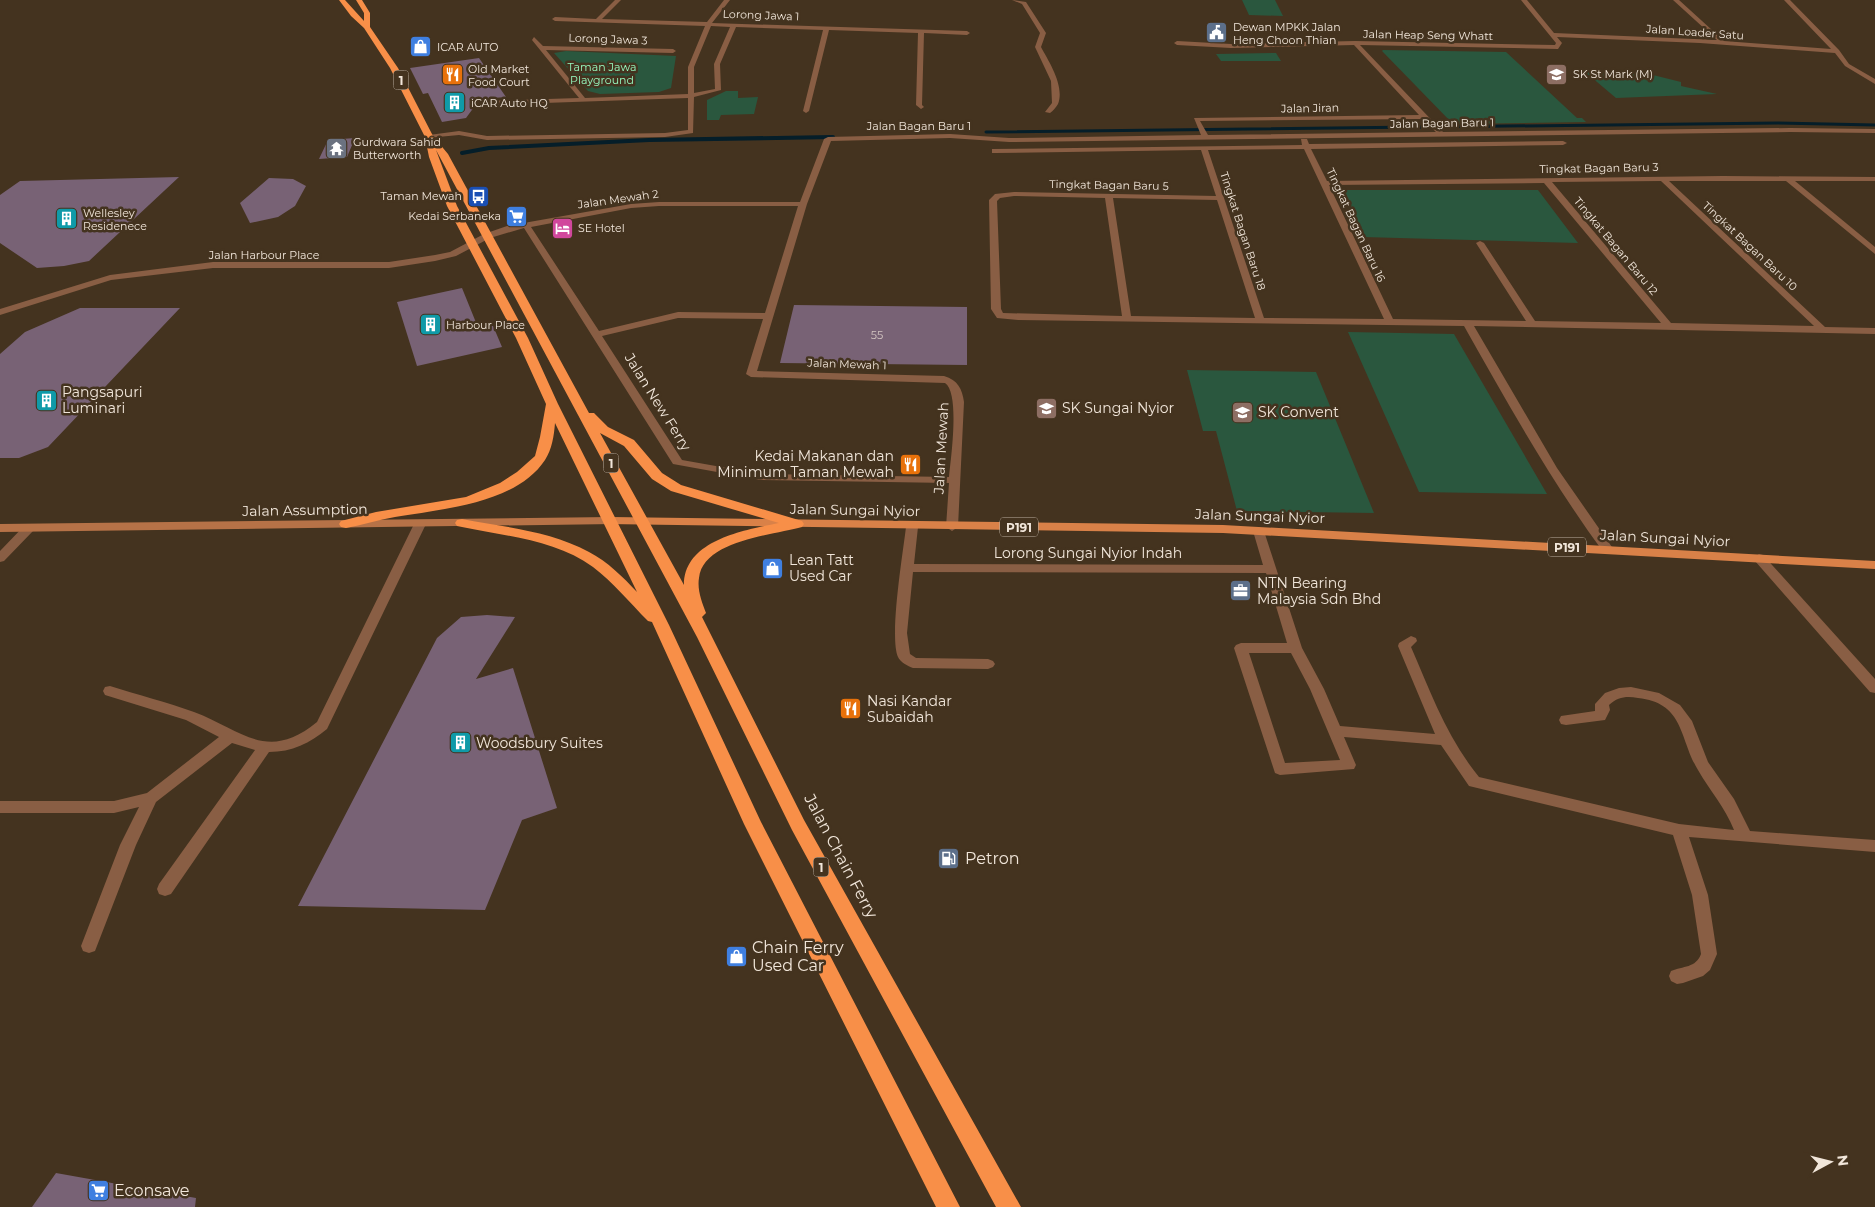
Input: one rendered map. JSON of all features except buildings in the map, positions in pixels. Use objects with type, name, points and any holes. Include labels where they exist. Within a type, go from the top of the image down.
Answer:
[{"type":"highway","name":"1","points":[[342,0],[353,15],[367,27],[403,84],[429,137],[433,157],[452,206],[522,338],[552,404],[661,625],[757,832],[948,1207]]},
{"type":"highway","name":"1","points":[[359,0],[367,13],[367,27]]},
{"type":"highway","name":"1","points":[[429,137],[444,154],[578,405],[643,521]]},
{"type":"highway","points":[[522,338],[541,334]]},
{"type":"highway","points":[[346,524],[376,516],[462,502],[486,495],[505,486],[531,468],[540,458],[544,448],[552,404]]},
{"type":"highway","points":[[578,405],[604,430],[629,444],[666,483],[685,491],[796,524]]},
{"type":"highway","name":"Jalan Chain Ferry","points":[[643,521],[705,637],[798,824],[1009,1207]]},
{"type":"highway","points":[[462,523],[561,545],[579,552],[597,563],[661,625]]},
{"type":"highway","points":[[705,637],[691,585],[692,575],[697,562],[729,540],[796,524]]},
{"type":"main road","name":"P191","points":[[611,521],[643,521]]},
{"type":"main road","name":"Jalan Sungai Nyior","points":[[643,521],[912,527],[1101,527],[1259,531],[1875,565]]},
{"type":"street","points":[[598,20],[618,0]]},
{"type":"street","points":[[429,137],[459,133],[488,138],[665,135],[691,132],[691,67],[709,23],[727,0]]},
{"type":"street","points":[[1015,0],[1024,3],[1043,33],[1038,47],[1048,65],[1055,88],[1055,104],[1048,112]]},
{"type":"street","points":[[1524,0],[1552,35]]},
{"type":"street","points":[[1676,0],[1723,43]]},
{"type":"street","points":[[1787,0],[1837,51],[1847,65],[1875,82]]},
{"type":"street","name":"Lorong Jawa 1","points":[[555,19],[967,33]]},
{"type":"street","points":[[484,103],[690,96],[718,90],[717,64],[734,24]]},
{"type":"street","points":[[806,111],[827,27]]},
{"type":"street","points":[[921,31],[919,105],[921,107]]},
{"type":"street","name":"Jalan Loader Satu","points":[[1552,35],[1723,43],[1837,51]]},
{"type":"street","name":"Jalan Heap Seng Whatt","points":[[1177,43],[1231,46],[1355,44],[1558,47],[1558,43],[1552,35]]},
{"type":"street","points":[[534,39],[583,99]]},
{"type":"street","points":[[1355,44],[1436,129]]},
{"type":"street","name":"Lorong Jawa 3","points":[[541,48],[673,51]]},
{"type":"street","name":"Jalan Jiran","points":[[1203,132],[1196,119],[1424,117]]},
{"type":"street","name":"Jalan Bagan Baru 1","points":[[803,204],[827,142],[950,136],[1009,140],[1203,132],[1302,136],[1436,129],[1875,131]]},
{"type":"street","name":"Tingkat Bagan Baru 16","points":[[1302,136],[1390,323]]},
{"type":"street","points":[[1009,140],[1012,150]]},
{"type":"street","name":"Jalan Bagan Baru 1","points":[[995,150],[1563,143]]},
{"type":"street","name":"Tingkat Bagan Baru 18","points":[[1204,148],[1261,321]]},
{"type":"street","name":"Tingkat Bagan Baru 3","points":[[1324,183],[1663,178],[1875,179]]},
{"type":"street","name":"Tingkat Bagan Baru 10","points":[[1663,178],[1823,330]]},
{"type":"street","points":[[1787,178],[1875,251]]},
{"type":"street","name":"Tingkat Bagan Baru 12","points":[[1546,180],[1669,327]]},
{"type":"street","name":"Tingkat Bagan Baru 5","points":[[1127,319],[1000,316],[996,309],[994,200],[998,196],[1220,198]]},
{"type":"street","points":[[1109,196],[1127,319],[1875,331]]},
{"type":"street","name":"Jalan Mewah 2","points":[[471,245],[487,236],[526,225],[646,204],[803,204]]},
{"type":"street","points":[[598,334],[678,315],[768,316],[803,204]]},
{"type":"street","name":"Jalan New Ferry","points":[[526,225],[598,334],[679,462],[677,462],[761,477],[954,480]]},
{"type":"street","points":[[1480,244],[1533,325]]},
{"type":"street","name":"Jalan Harbour Place","points":[[0,312],[110,278],[213,265],[389,265],[453,254],[471,245]]},
{"type":"street","name":"Jalan Mewah 1","points":[[768,316],[751,374],[944,379]]},
{"type":"street","points":[[1468,324],[1540,449],[1585,520],[1608,550]]},
{"type":"street","name":"Jalan Mewah","points":[[944,379],[955,385],[959,402],[952,527]]},
{"type":"street","name":"Jalan Assumption","points":[[0,528],[611,521]]},
{"type":"street","points":[[110,691],[203,722],[230,736],[264,747],[296,744],[311,736],[322,725],[420,524]]},
{"type":"street","points":[[912,527],[901,633],[904,656],[913,663],[988,664]]},
{"type":"street","points":[[0,558],[29,528]]},
{"type":"street","points":[[1259,531],[1294,648],[1317,689],[1349,765],[1280,769],[1241,648],[1294,648]]},
{"type":"street","points":[[1759,558],[1875,688]]},
{"type":"street","name":"Lorong Sungai Nyior Indah","points":[[907,568],[1269,569]]},
{"type":"street","points":[[1411,641],[1404,646],[1444,740],[1462,769],[1474,782],[1679,830],[1745,837],[1875,846]]},
{"type":"street","points":[[1566,720],[1600,716],[1603,710],[1602,704],[1608,696],[1620,692],[1638,692],[1662,700],[1681,714],[1688,725],[1691,739],[1702,764],[1732,808],[1745,837]]},
{"type":"street","points":[[1336,731],[1444,740]]},
{"type":"street","points":[[0,807],[114,807],[151,798],[230,736]]},
{"type":"street","points":[[165,889],[264,747]]},
{"type":"street","points":[[89,946],[128,845],[151,798]]},
{"type":"street","points":[[1677,976],[1692,974],[1702,969],[1707,963],[1709,954],[1700,895],[1679,830]]},
{"type":"green space","points":[[1242,0],[1275,0],[1283,16],[1249,15]]},
{"type":"green space","points":[[1383,50],[1506,52],[1577,118],[1582,118],[1586,122],[1453,124]]},
{"type":"green space","name":"Taman Jawa Playground","points":[[566,51],[676,56],[671,88],[659,92],[600,94],[588,91],[554,53]]},
{"type":"green space","points":[[1276,53],[1281,61],[1221,61],[1216,54]]},
{"type":"green space","points":[[1584,71],[1653,75],[1681,82],[1681,86],[1717,94],[1616,98]]},
{"type":"green space","points":[[726,91],[738,91],[738,98],[758,97],[754,114],[721,115],[719,120],[707,120],[707,100]]},
{"type":"green space","points":[[1339,190],[1538,190],[1578,243],[1363,237]]},
{"type":"green space","points":[[1348,332],[1454,334],[1547,494],[1419,492]]},
{"type":"green space","points":[[1187,370],[1316,372],[1374,513],[1237,511],[1216,431],[1203,431]]},
{"type":"waterway","points":[[986,132],[1778,123],[1875,125]]},
{"type":"waterway","points":[[462,153],[489,148],[649,140],[833,137]]},
{"type":"place","name":"Dewan MPKK Jalan Heng Choon Thian","points":[[1217,33]]},
{"type":"place","name":"ICAR AUTO","points":[[421,47]]},
{"type":"place","name":"SK St Mark (M)","points":[[1557,74]]},
{"type":"place","name":"Old Market Food Court","points":[[452,75]]},
{"type":"place","name":"iCAR Auto HQ","points":[[455,103]]},
{"type":"place","name":"Gurdwara Sahid Butterworth","points":[[337,148]]},
{"type":"place","name":"Taman Mewah","points":[[478,196]]},
{"type":"place","name":"Kedai Serbaneka","points":[[517,216]]},
{"type":"place","name":"Wellesley Residenece","points":[[67,219]]},
{"type":"place","name":"SE Hotel","points":[[562,228]]},
{"type":"place","name":"Harbour Place","points":[[430,325]]},
{"type":"place","name":"Pangsapuri Luminari","points":[[46,400]]},
{"type":"place","name":"SK Sungai Nyior","points":[[1046,408]]},
{"type":"place","name":"SK Convent","points":[[1242,412]]},
{"type":"place","name":"Kedai Makanan dan Minimum Taman Mewah","points":[[910,464]]},
{"type":"place","name":"Lean Tatt Used Car","points":[[773,568]]},
{"type":"place","name":"NTN Bearing Malaysia Sdn Bhd","points":[[1241,591]]},
{"type":"place","name":"Nasi Kandar Subaidah","points":[[851,709]]},
{"type":"place","name":"Woodsbury Suites","points":[[460,743]]},
{"type":"place","name":"Petron","points":[[949,858]]},
{"type":"place","name":"Chain Ferry Used Car","points":[[736,956]]},
{"type":"place","name":"Econsave","points":[[98,1190]]}]
